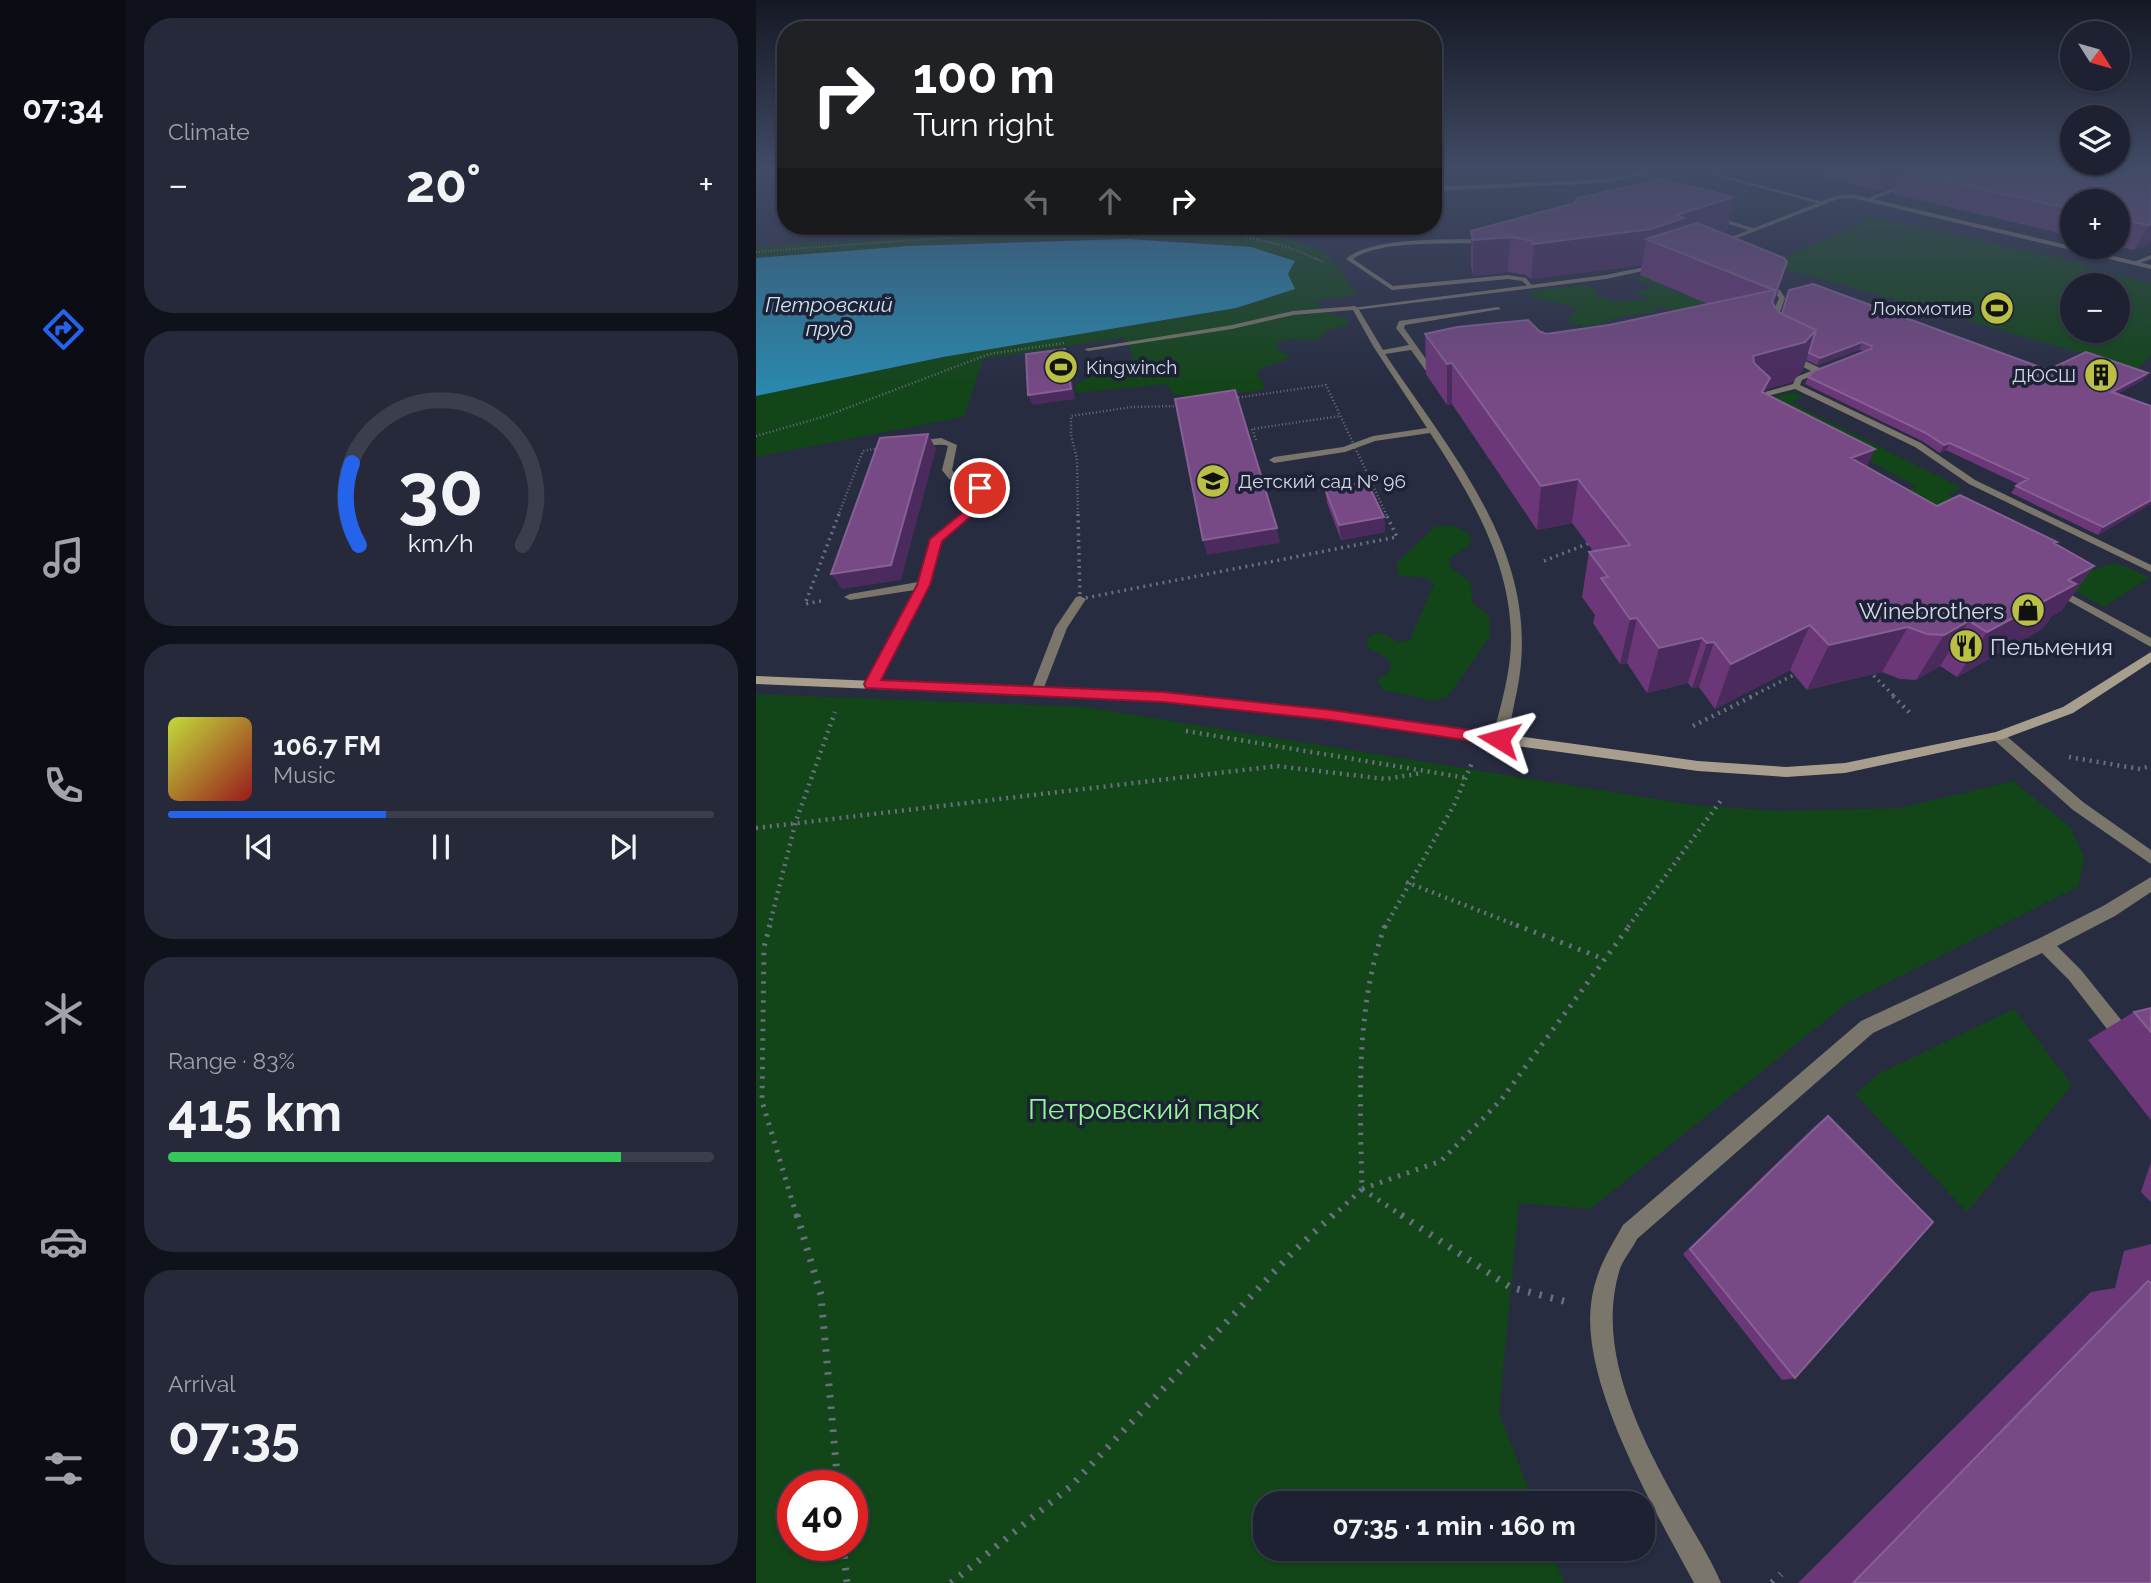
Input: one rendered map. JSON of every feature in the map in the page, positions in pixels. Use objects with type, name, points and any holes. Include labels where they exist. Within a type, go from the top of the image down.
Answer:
[{"type":"street","points":[[1448,243],[1394,246],[1350,256],[1349,259],[1385,286],[1402,288],[1508,277],[1524,279],[1531,286]]},
{"type":"street","points":[[1706,249],[1722,243]]},
{"type":"street","points":[[2049,243],[2151,267]]},
{"type":"street","points":[[2134,263],[2151,257]]},
{"type":"street","points":[[1088,349],[1232,327],[1293,313],[1355,308],[1627,274],[1668,263]]},
{"type":"street","points":[[1752,281],[1778,291],[1782,298],[1767,339]]},
{"type":"street","points":[[1402,288],[1411,301]]},
{"type":"street","points":[[1355,308],[1432,430],[1503,553],[1513,589],[1517,658],[1499,739]]},
{"type":"street","points":[[1429,369],[1400,328],[1411,320],[1498,309]]},
{"type":"street","points":[[1382,352],[1422,340]]},
{"type":"street","points":[[1783,353],[1817,371]]},
{"type":"street","points":[[1797,386],[1800,379],[1828,367]]},
{"type":"street","points":[[1754,409],[1747,400],[1797,386],[1918,445],[1972,482],[2151,569]]},
{"type":"street","points":[[1274,460],[1354,446],[1373,439],[1432,430]]},
{"type":"street","points":[[871,684],[923,585],[936,539],[977,506],[980,488],[975,483],[952,477],[947,470],[953,445],[949,442],[893,447]]},
{"type":"street","points":[[2043,582],[2151,643]]},
{"type":"street","points":[[850,597],[923,585]]},
{"type":"street","points":[[1037,690],[1061,628],[1080,599]]},
{"type":"street","points":[[756,680],[1037,690],[1236,704],[1698,766],[1786,772],[1845,768],[1998,736],[2068,710],[2151,656]]},
{"type":"street","points":[[1998,736],[2078,806],[2151,858]]},
{"type":"street","points":[[1708,1583],[1634,1441],[1608,1371],[1601,1311],[1609,1269],[1630,1232],[1867,1027],[2045,944],[2109,911],[2151,884]]},
{"type":"street","points":[[2045,944],[2075,975],[2120,1032]]},
{"type":"path","points":[[756,252],[879,243]]},
{"type":"path","points":[[1276,243],[1321,258],[1355,308]]},
{"type":"path","points":[[756,436],[827,416],[989,354],[1076,341]]},
{"type":"path","points":[[1326,386],[1397,537],[1080,599],[1077,459],[1071,435],[1071,415],[1132,407],[1179,406],[1326,386]]},
{"type":"path","points":[[850,597],[805,604],[863,451],[893,447]]},
{"type":"path","points":[[1544,561],[1601,539]]},
{"type":"path","points":[[1864,666],[1910,713]]},
{"type":"path","points":[[1693,726],[1803,671]]},
{"type":"path","points":[[837,1470],[821,1295],[762,1101],[764,947],[796,821],[838,705]]},
{"type":"path","points":[[1174,729],[1467,778]]},
{"type":"path","points":[[2063,756],[2140,769],[2151,766]]},
{"type":"path","points":[[1362,1189],[1359,1096],[1369,984],[1384,927],[1406,882],[1447,822],[1472,763]]},
{"type":"path","points":[[756,828],[796,821],[1277,766],[1385,779],[1427,773]]},
{"type":"path","points":[[951,1583],[1070,1487],[1294,1251],[1362,1189],[1441,1161],[1502,1100],[1722,799]]},
{"type":"path","points":[[1406,882],[1604,959]]},
{"type":"path","points":[[1362,1189],[1510,1287],[1601,1311]]},
{"type":"path","points":[[845,1561],[847,1583]]},
{"type":"path","points":[[1772,1583],[1781,1574]]},
{"type":"green space","points":[[806,243],[985,243],[756,258],[756,246]]},
{"type":"green space","points":[[1207,243],[1300,243],[1325,252],[1358,295],[1316,301],[1323,312],[1344,317],[1349,323],[1347,326],[1327,330],[1319,340],[1289,339],[1278,342],[1276,348],[1290,356],[1257,372],[1265,386],[1261,391],[1184,396],[1173,394],[1167,384],[1076,393],[1075,385],[1106,368],[1130,363],[1133,356],[1125,337],[983,359],[964,417],[756,457],[756,396],[943,357],[1236,308],[1294,289],[1288,274],[1295,261]]},
{"type":"green space","name":"Локомотив","points":[[1816,243],[1991,243],[2087,264],[2083,267],[2108,273],[2060,273],[2060,343],[2130,343],[2130,278],[2151,283],[2151,356],[2137,369],[1770,264]]},
{"type":"green space","points":[[1688,260],[1671,283],[1664,287],[1681,294],[1698,289],[1768,297],[1775,305],[1767,309],[1700,305],[1693,319],[1662,307],[1655,308],[1653,313],[1581,326],[1566,320],[1576,312],[1572,306],[1530,297],[1531,291],[1585,285],[1596,290],[1597,296],[1614,301],[1649,299],[1638,294],[1638,291],[1653,288],[1652,285],[1639,281],[1639,277]]},
{"type":"green space","points":[[1792,392],[1803,396],[1791,403],[1962,488],[1949,495],[2096,570],[2117,564],[2149,578],[2104,607],[1964,530],[1907,491],[1916,486],[1760,402]]},
{"type":"green space","points":[[1450,525],[1469,533],[1471,544],[1449,559],[1450,567],[1471,583],[1472,602],[1489,616],[1490,636],[1448,696],[1434,701],[1383,690],[1377,680],[1389,672],[1391,661],[1367,647],[1368,637],[1379,632],[1399,642],[1410,640],[1434,584],[1427,578],[1399,576],[1396,564],[1434,527]]},
{"type":"green space","name":"Петровский парк","points":[[756,694],[1084,707],[1693,805],[1778,811],[1900,808],[2013,781],[2070,827],[2084,856],[2079,886],[1847,1003],[1590,1209],[1519,1203],[1499,1413],[1529,1491],[1253,1491],[1253,1561],[1556,1561],[1564,1583],[756,1583]]},
{"type":"green space","points":[[2014,1009],[2072,1085],[1967,1212],[1855,1094],[1880,1073]]},
{"type":"water","name":"Петровский пруд","points":[[1188,243],[1251,247],[1295,261],[1288,274],[1295,289],[1236,308],[943,357],[756,396],[756,258],[909,246]]},
{"type":"building","points":[[1656,243],[1746,243],[1784,258],[1787,262],[1772,302],[1778,312],[1816,330],[1805,342],[1753,356],[1754,363],[1770,378],[1762,392],[1875,449],[1851,458],[1937,506],[1960,495],[2057,542],[2054,543],[2094,566],[2068,580],[2076,584],[1987,632],[1969,621],[1944,635],[1927,634],[1908,627],[1829,645],[1810,625],[1731,664],[1714,642],[1707,643],[1702,638],[1659,648],[1637,618],[1630,619],[1601,578],[1608,577],[1589,552],[1630,545],[1578,479],[1541,486],[1452,363],[1447,364],[1425,334],[1457,327],[1528,320],[1546,334],[1609,325],[1774,290]]},
{"type":"building","points":[[1813,284],[2048,370],[2086,352],[2148,373],[2112,392],[2151,406],[2151,500],[2103,527],[2016,486],[2028,479],[1950,443],[1944,445],[1926,433],[1808,377],[1814,371],[1871,349],[1872,346],[1862,342],[1820,358],[1809,353],[1816,330],[1782,314],[1789,290]]},
{"type":"building","points":[[1065,349],[1071,389],[1028,395],[1026,354]]},
{"type":"building","points":[[1235,390],[1277,528],[1203,540],[1175,399]]},
{"type":"building","points":[[928,434],[891,565],[831,574],[880,438]]},
{"type":"building","points":[[1367,482],[1384,517],[1339,525],[1325,489]]},
{"type":"building","points":[[2151,1008],[2151,1032],[2134,1012]]},
{"type":"building","points":[[1828,1116],[1933,1222],[1795,1378],[1690,1249]]},
{"type":"building","points":[[2148,1281],[2151,1283],[2151,1583],[1853,1583]]},
{"type":"place","name":"Локомотив","points":[[1997,308]]},
{"type":"place","name":"Kingwinch","points":[[1061,367]]},
{"type":"place","name":"ДЮСШ","points":[[2101,375]]},
{"type":"place","name":"Детский сад № 96","points":[[1213,481]]},
{"type":"place","name":"Winebrothers","points":[[2028,610]]},
{"type":"place","name":"Пельмения","points":[[1966,646]]},
{"type":"route","points":[[980,488],[977,506],[936,539],[923,585],[887,659],[871,684],[1163,697],[1331,715],[1499,739]]}]
